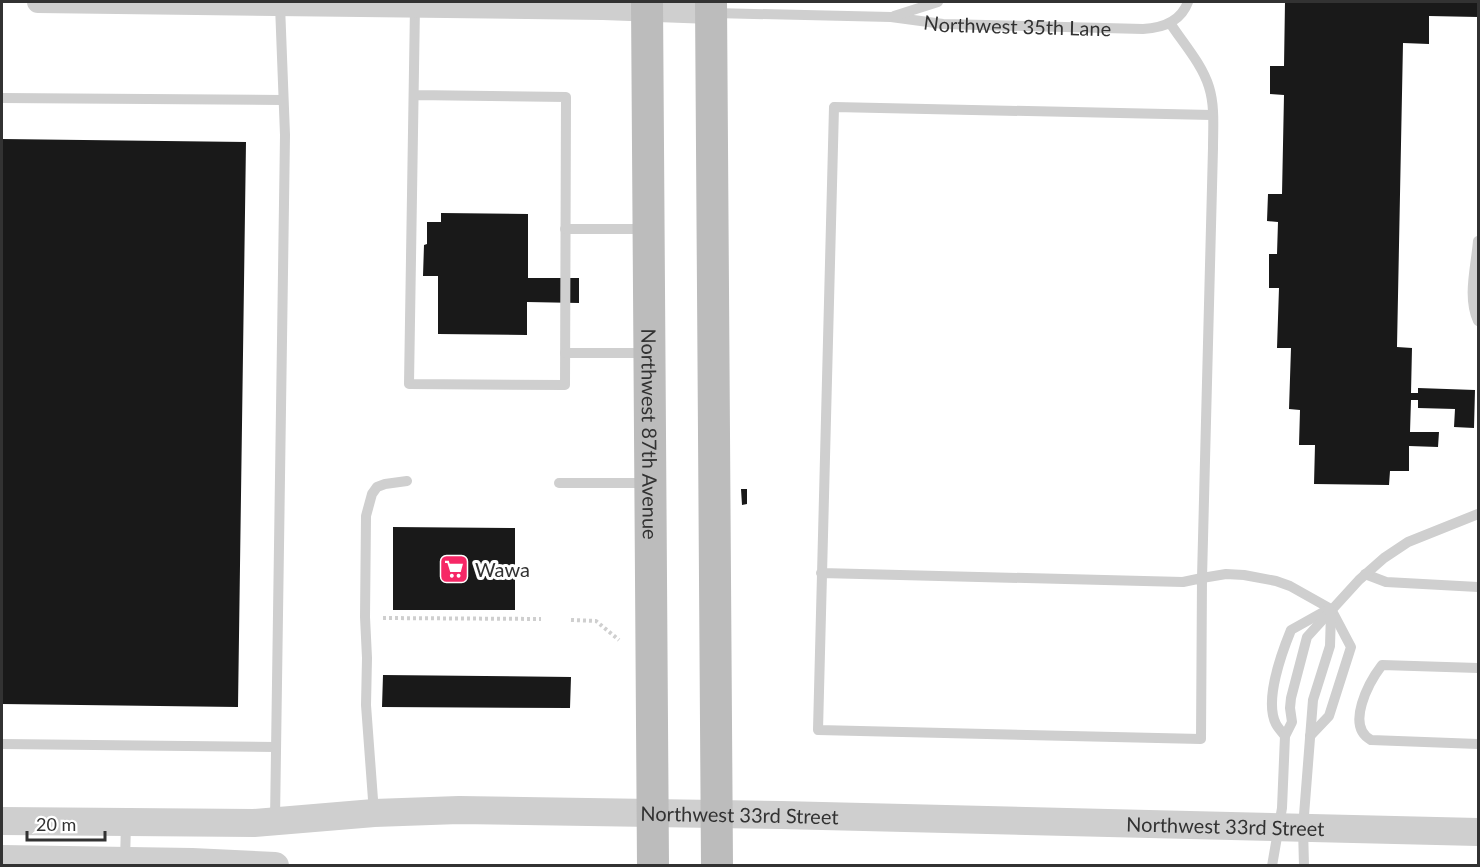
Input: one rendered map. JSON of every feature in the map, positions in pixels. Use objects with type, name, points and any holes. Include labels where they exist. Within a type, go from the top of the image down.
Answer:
[{"type":"main road","name":"Northwest 87th Avenue","points":[[647,6],[653,866]]},
{"type":"main road","points":[[711,7],[717,866]]},
{"type":"street","name":"Northwest 35th Lane","points":[[38,2],[711,7]]},
{"type":"street","name":"Northwest 33rd Street","points":[[2,821],[232,824],[440,810],[717,814],[1479,832]]},
{"type":"street","points":[[2,860],[275,866]]},
{"type":"lane","points":[[891,17],[938,2]]},
{"type":"lane","points":[[1188,2],[1181,14],[1170,23],[1206,80],[1211,96],[1212,115],[1213,148],[1202,578],[1201,738],[818,730],[834,107],[1212,115]]},
{"type":"lane","points":[[275,822],[285,135],[280,4]]},
{"type":"lane","points":[[407,5],[414,95],[409,384],[565,386],[566,97],[414,95]]},
{"type":"lane","name":"Northwest 35th Lane","points":[[711,7],[891,17],[943,24],[1132,29],[1152,28],[1170,23]]},
{"type":"lane","points":[[2,98],[283,100]]},
{"type":"lane","points":[[565,229],[650,229]]},
{"type":"lane","points":[[1479,242],[1473,289],[1475,314],[1479,321]]},
{"type":"lane","points":[[565,353],[650,353]]},
{"type":"lane","points":[[374,813],[366,705],[365,617],[368,505],[377,488],[385,484],[407,481]]},
{"type":"lane","points":[[559,483],[651,483]]},
{"type":"lane","points":[[1304,866],[1291,827],[1285,736],[1292,722],[1291,698],[1307,637],[1365,574],[1384,558],[1408,542],[1479,514]]},
{"type":"lane","points":[[822,573],[1182,582],[1226,574],[1276,580],[1331,609],[1351,647],[1329,716],[1310,736]]},
{"type":"lane","points":[[1365,574],[1386,582],[1479,587]]},
{"type":"lane","points":[[1285,736],[1276,723],[1274,692],[1288,637],[1291,630],[1331,609]]},
{"type":"lane","points":[[1272,866],[1291,827],[1310,736],[1313,700],[1330,646],[1331,609]]},
{"type":"lane","points":[[1479,668],[1382,665],[1370,683],[1359,718],[1361,732],[1371,740],[1479,744]]},
{"type":"lane","points":[[2,744],[276,747]]},
{"type":"lane","points":[[125,863],[126,822]]},
{"type":"path","points":[[392,618],[541,619]]},
{"type":"path","points":[[571,620],[596,621],[620,640]]},
{"type":"building","points":[[1285,2],[1478,2],[1478,17],[1429,16],[1429,44],[1403,43],[1397,347],[1412,348],[1411,393],[1418,393],[1418,388],[1475,390],[1474,428],[1454,427],[1455,409],[1418,408],[1418,400],[1411,400],[1410,432],[1439,432],[1438,447],[1409,446],[1409,471],[1390,471],[1389,485],[1314,484],[1315,445],[1299,445],[1300,410],[1289,409],[1291,348],[1277,348],[1279,288],[1269,288],[1269,254],[1277,254],[1278,222],[1267,221],[1268,194],[1282,194],[1284,95],[1270,94],[1270,66],[1284,66]]},
{"type":"building","points":[[2,139],[246,142],[238,707],[2,704]]},
{"type":"building","points":[[441,213],[528,214],[528,278],[579,278],[579,303],[527,302],[527,335],[438,334],[438,276],[423,276],[427,222],[441,222]]},
{"type":"building","points":[[741,489],[747,489],[747,504],[742,505]]},
{"type":"building","name":"Wawa","points":[[393,527],[515,528],[515,610],[393,610]]},
{"type":"building","points":[[383,675],[571,677],[570,708],[382,707]]},
{"type":"place","name":"Wawa","points":[[454,569]]}]
